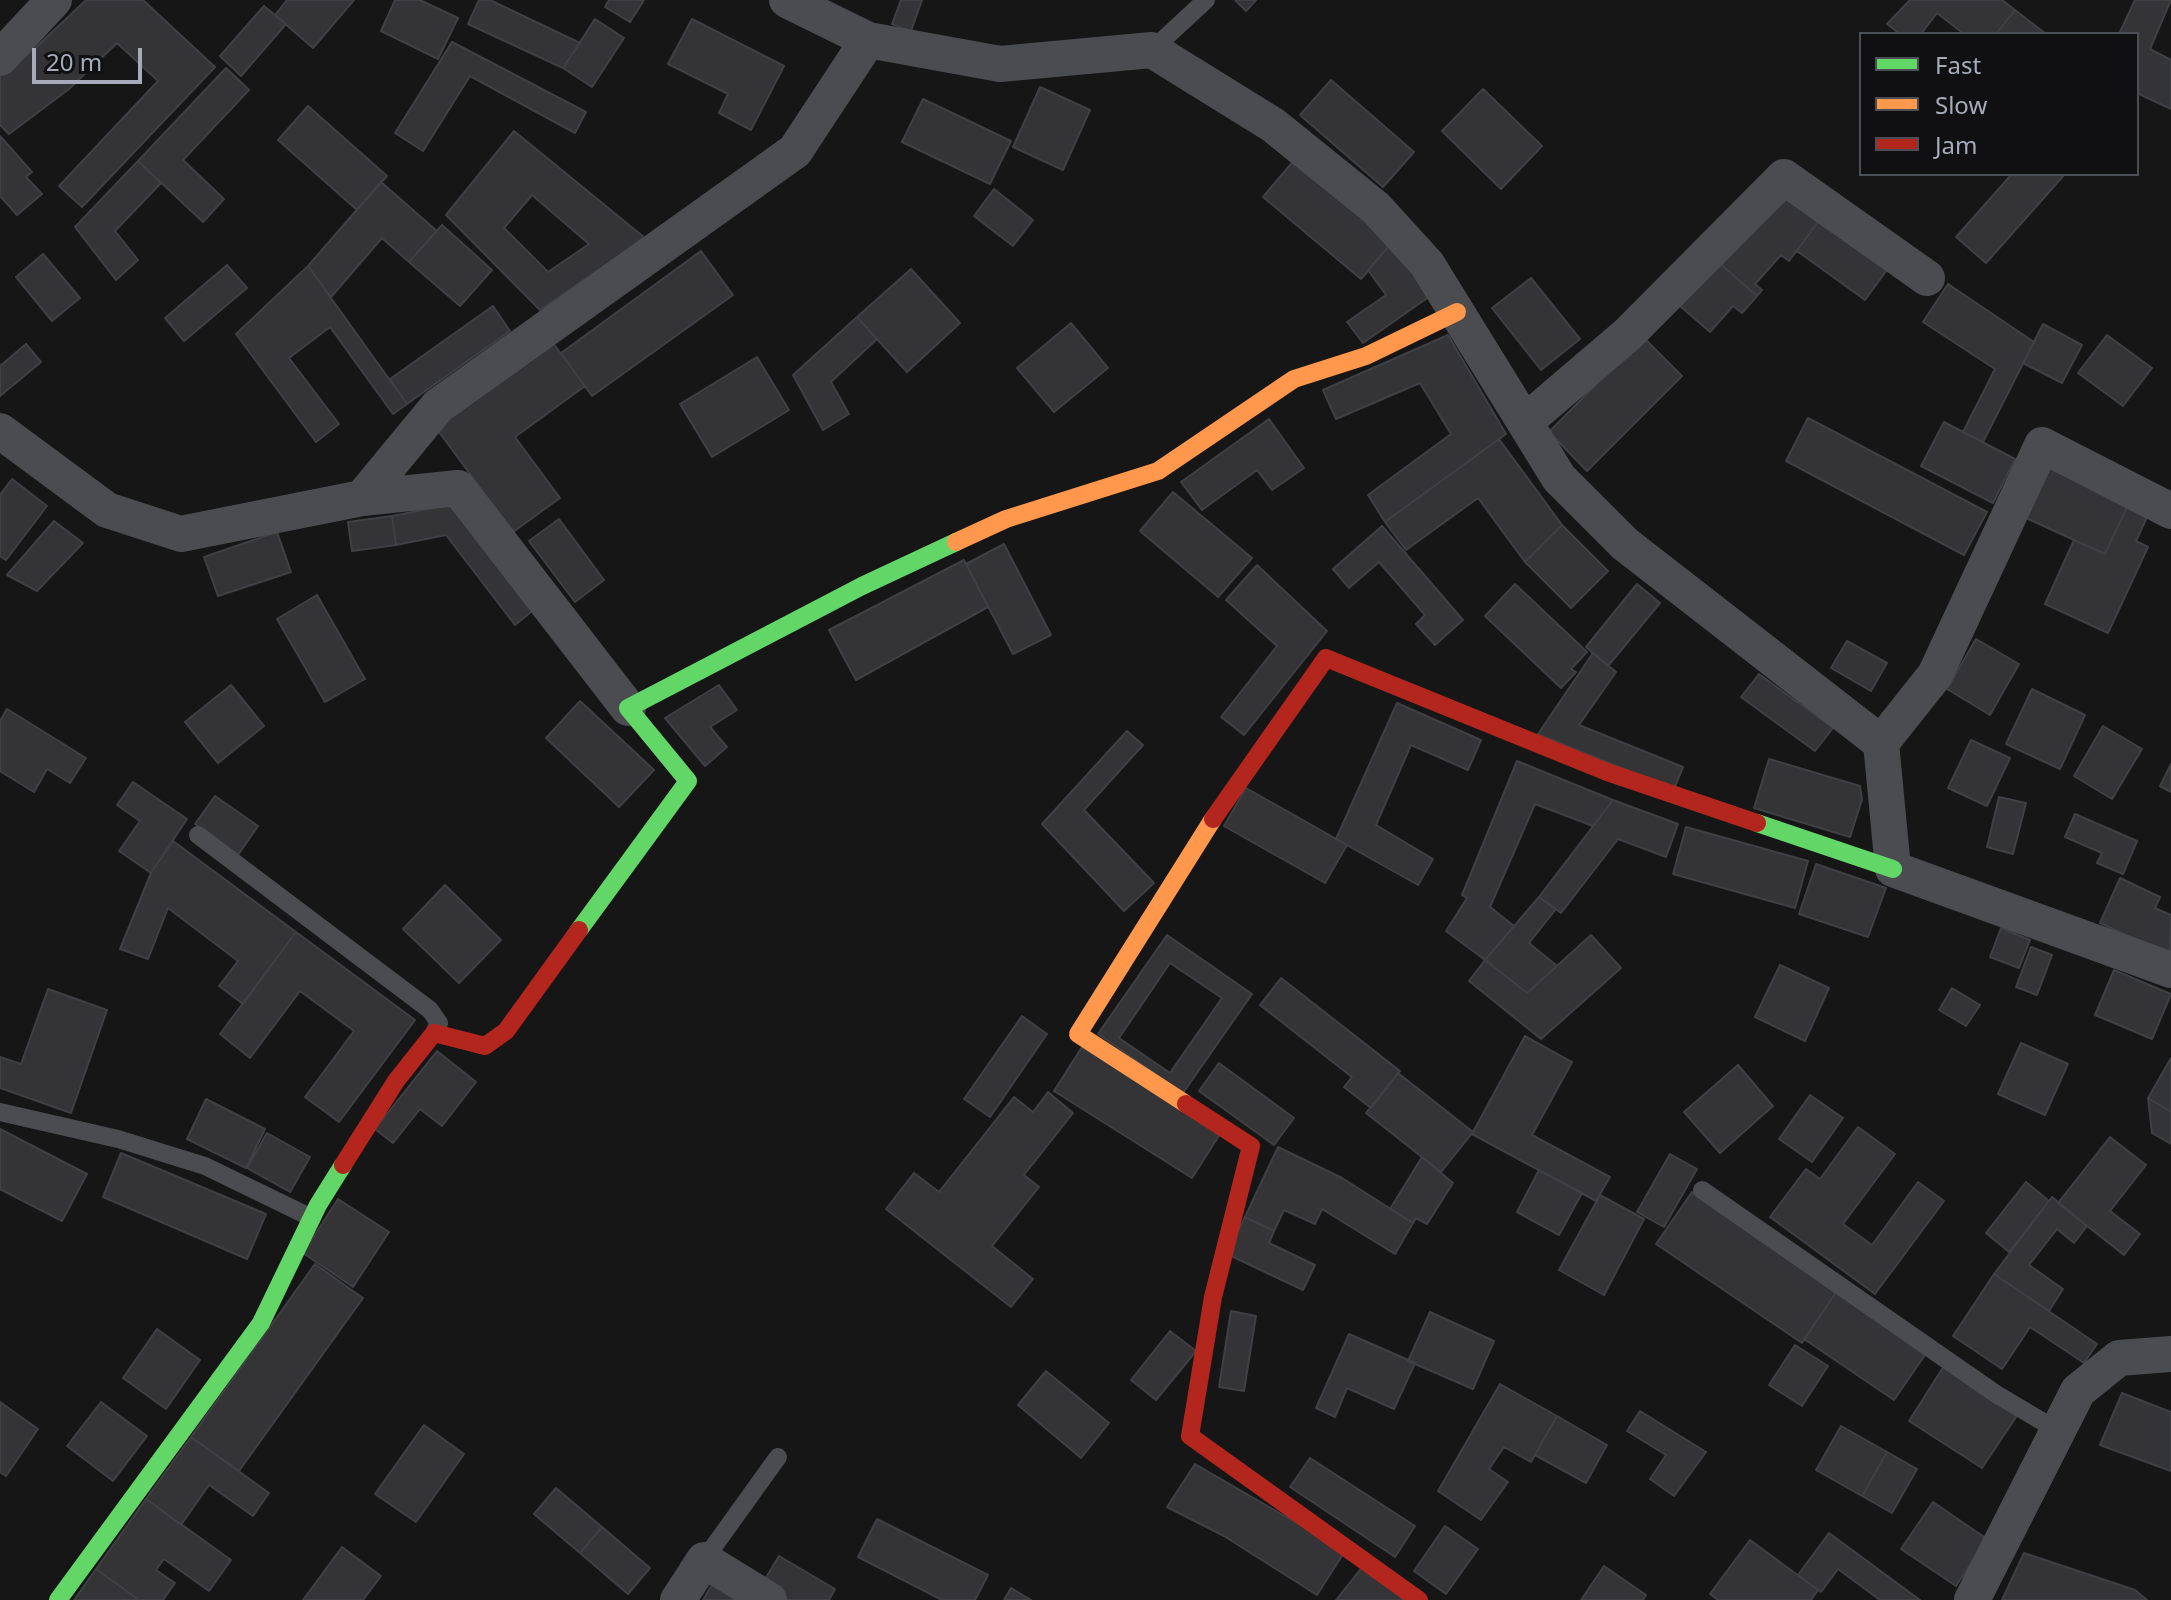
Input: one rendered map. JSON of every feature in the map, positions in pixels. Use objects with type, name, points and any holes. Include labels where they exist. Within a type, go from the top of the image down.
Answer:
[{"type":"street","points":[[0,58],[54,0]]},
{"type":"street","points":[[787,0],[868,40],[1000,64],[1152,50],[1273,125],[1376,208],[1427,264],[1559,478],[1625,544],[1881,743]]},
{"type":"street","points":[[362,498],[438,406],[795,151],[868,40]]},
{"type":"street","points":[[1525,422],[1628,334],[1784,177],[1927,278]]},
{"type":"street","points":[[628,708],[862,586],[1006,519],[1158,471],[1294,379],[1366,356],[1457,312]]},
{"type":"street","points":[[0,431],[107,510],[181,534],[362,498],[458,488],[688,781],[506,1031],[485,1046],[434,1033],[396,1081],[312,1218],[261,1323],[58,1600]]},
{"type":"street","points":[[1893,869],[1881,743],[1935,675],[2042,445],[2171,511]]},
{"type":"street","points":[[1419,1600],[1190,1436],[1213,1297],[1251,1146],[1078,1034],[1244,771],[1326,658],[1607,772],[1893,869],[2171,970]]},
{"type":"street","points":[[1972,1600],[2060,1432],[2078,1391],[2119,1358],[2171,1354]]},
{"type":"street","points":[[678,1600],[704,1560],[769,1600]]},
{"type":"lane","points":[[1152,50],[1206,0]]},
{"type":"lane","points":[[198,835],[430,1010],[439,1023],[434,1033]]},
{"type":"lane","points":[[0,1112],[118,1139],[205,1166],[312,1218]]},
{"type":"lane","points":[[1702,1190],[1996,1394],[2060,1432]]},
{"type":"lane","points":[[704,1560],[778,1457]]},
{"type":"building","points":[[86,0],[143,0],[215,67],[82,207],[59,186],[158,81],[117,43],[69,89],[9,134],[0,125],[0,75],[31,52]]},
{"type":"building","points":[[287,0],[354,0],[313,48],[275,15]]},
{"type":"building","points":[[395,0],[420,0],[458,18],[438,59],[381,31]]},
{"type":"building","points":[[479,0],[490,0],[580,43],[563,68],[468,24]]},
{"type":"building","points":[[609,0],[644,0],[630,22],[605,7]]},
{"type":"building","points":[[901,0],[922,0],[911,31],[892,24]]},
{"type":"building","points":[[1235,0],[1256,0],[1246,11]]},
{"type":"building","points":[[1910,0],[2002,0],[2015,10],[1998,32],[1961,32],[1937,13],[1923,32],[1897,32],[1887,24]]},
{"type":"building","points":[[2135,0],[2171,0],[2150,49],[2171,60],[2171,109],[2139,94],[2139,32],[2120,32]]},
{"type":"building","points":[[264,6],[286,24],[241,76],[220,56]]},
{"type":"building","points":[[2015,10],[2043,32],[1998,32]]},
{"type":"building","points":[[595,19],[624,38],[592,87],[563,68]]},
{"type":"building","points":[[692,19],[784,66],[751,130],[719,113],[728,94],[668,64]]},
{"type":"building","points":[[452,42],[586,112],[575,133],[470,76],[423,151],[395,133]]},
{"type":"building","points":[[226,68],[249,90],[183,160],[224,199],[203,222],[138,161]]},
{"type":"building","points":[[1331,80],[1414,152],[1383,187],[1300,115]]},
{"type":"building","points":[[1040,87],[1090,110],[1063,170],[1013,147]]},
{"type":"building","points":[[1483,89],[1542,146],[1501,189],[1442,131]]},
{"type":"building","points":[[923,99],[1011,141],[990,184],[902,142]]},
{"type":"building","points":[[308,106],[387,176],[357,210],[278,140]]},
{"type":"building","points":[[514,131],[645,238],[540,310],[446,215]],"holes":[[[532,195],[589,244],[548,272],[504,228]]]},
{"type":"building","points":[[0,136],[32,172],[26,177],[42,194],[17,215],[0,196]]},
{"type":"building","points":[[1296,158],[1394,240],[1361,279],[1263,197]]},
{"type":"building","points":[[138,161],[161,183],[115,231],[138,260],[116,280],[75,227]]},
{"type":"building","points":[[2010,176],[2063,176],[1986,263],[1956,237]]},
{"type":"building","points":[[381,182],[437,231],[409,262],[382,238],[331,297],[308,266]]},
{"type":"building","points":[[1782,187],[1822,217],[1789,261],[1781,255],[1755,284],[1762,290],[1757,296],[1717,261]]},
{"type":"building","points":[[994,189],[1033,220],[1013,246],[974,216]]},
{"type":"building","points":[[1824,213],[1892,263],[1865,300],[1797,251]]},
{"type":"building","points":[[442,225],[492,270],[460,306],[409,262]]},
{"type":"building","points":[[1394,240],[1433,294],[1363,343],[1347,322],[1386,295],[1368,270]]},
{"type":"building","points":[[701,251],[733,295],[592,396],[561,353]]},
{"type":"building","points":[[43,254],[80,298],[52,321],[16,277]]},
{"type":"building","points":[[1717,261],[1757,296],[1742,313],[1733,306],[1710,332],[1679,305]]},
{"type":"building","points":[[227,265],[247,288],[184,341],[165,318]]},
{"type":"building","points":[[308,266],[407,404],[393,414],[330,327],[289,358],[339,424],[316,442],[236,334]]},
{"type":"building","points":[[911,269],[960,323],[907,372],[857,317]]},
{"type":"building","points":[[1531,278],[1580,339],[1541,370],[1492,308]]},
{"type":"building","points":[[1948,284],[2034,342],[1983,442],[1963,432],[1995,369],[1923,322]]},
{"type":"building","points":[[493,306],[510,331],[407,404],[390,379]]},
{"type":"building","points":[[857,317],[877,339],[831,382],[849,414],[823,430],[793,375]]},
{"type":"building","points":[[1071,323],[1108,368],[1054,412],[1017,368]]},
{"type":"building","points":[[2043,324],[2082,345],[2062,383],[2023,363]]},
{"type":"building","points":[[1448,335],[1506,434],[1385,522],[1368,495],[1451,434],[1420,383],[1336,419],[1323,390]]},
{"type":"building","points":[[2107,335],[2152,368],[2123,406],[2078,373]]},
{"type":"building","points":[[1643,337],[1682,376],[1587,471],[1549,432]]},
{"type":"building","points":[[553,343],[585,386],[515,437],[560,498],[513,532],[436,428]]},
{"type":"building","points":[[26,344],[41,362],[0,396],[0,366]]},
{"type":"building","points":[[757,357],[789,410],[712,457],[680,404]]},
{"type":"building","points":[[1808,418],[1987,512],[1964,555],[1786,461]]},
{"type":"building","points":[[1269,419],[1304,468],[1272,490],[1257,470],[1202,510],[1181,482]]},
{"type":"building","points":[[1944,422],[2015,459],[1993,503],[1921,466]]},
{"type":"building","points":[[1499,439],[1562,525],[1525,562],[1478,498],[1406,550],[1385,522]]},
{"type":"building","points":[[2049,468],[2128,505],[2105,554],[2026,518]]},
{"type":"building","points":[[12,479],[47,506],[6,560],[0,556],[0,495]]},
{"type":"building","points":[[1173,492],[1252,558],[1218,597],[1140,531]]},
{"type":"building","points":[[464,502],[542,603],[515,625],[446,535],[396,545],[392,516]]},
{"type":"building","points":[[2128,505],[2148,515],[2136,541],[2148,547],[2108,633],[2045,604],[2074,540],[2105,554]]},
{"type":"building","points":[[392,516],[396,545],[352,551],[348,522]]},
{"type":"building","points":[[559,519],[604,580],[575,602],[529,541]]},
{"type":"building","points":[[54,521],[83,543],[37,591],[7,575]]},
{"type":"building","points":[[1562,525],[1608,571],[1571,608],[1525,562]]},
{"type":"building","points":[[1382,526],[1463,620],[1435,645],[1416,624],[1425,615],[1379,562],[1349,588],[1333,569]]},
{"type":"building","points":[[277,532],[291,572],[218,596],[204,557]]},
{"type":"building","points":[[1004,544],[1051,635],[1013,654],[966,564]]},
{"type":"building","points":[[964,560],[988,607],[856,680],[829,630]]},
{"type":"building","points":[[1257,565],[1327,631],[1244,735],[1221,717],[1277,646],[1226,600]]},
{"type":"building","points":[[1515,584],[1587,652],[1571,669],[1576,672],[1561,688],[1485,616]]},
{"type":"building","points":[[1637,584],[1660,603],[1608,666],[1586,647]]},
{"type":"building","points":[[317,595],[365,679],[325,702],[277,619]]},
{"type":"building","points":[[1976,639],[2019,664],[1990,715],[1947,689]]},
{"type":"building","points":[[1847,641],[1887,663],[1871,691],[1831,668]]},
{"type":"building","points":[[1593,653],[1616,672],[1579,725],[1683,767],[1674,789],[1538,734]]},
{"type":"building","points":[[1759,674],[1833,728],[1815,751],[1741,697]]},
{"type":"building","points":[[231,685],[264,726],[218,763],[185,722]]},
{"type":"building","points":[[719,685],[737,710],[710,727],[727,747],[705,766],[665,718]]},
{"type":"building","points":[[2032,689],[2085,715],[2060,769],[2006,744]]},
{"type":"building","points":[[580,701],[654,770],[619,807],[546,738]]},
{"type":"building","points":[[1397,703],[1481,740],[1468,770],[1411,745],[1376,825],[1433,859],[1418,885],[1336,839]]},
{"type":"building","points":[[7,709],[86,758],[70,783],[47,769],[34,792],[0,771],[0,721]]},
{"type":"building","points":[[2103,726],[2142,749],[2112,799],[2074,776]]},
{"type":"building","points":[[1127,731],[1143,745],[1084,810],[1154,883],[1124,911],[1042,824]]},
{"type":"building","points":[[1971,740],[2010,758],[1987,806],[1948,788]]},
{"type":"building","points":[[1769,759],[1860,786],[1862,800],[1850,837],[1754,808]]},
{"type":"building","points":[[1517,761],[1613,800],[1593,826],[1535,804],[1490,907],[1514,926],[1485,960],[1446,931],[1467,898],[1462,895]]},
{"type":"building","points":[[2171,764],[2171,792],[2160,786]]},
{"type":"building","points":[[133,782],[187,819],[151,873],[119,851],[140,821],[117,805]]},
{"type":"building","points":[[1246,788],[1347,845],[1325,883],[1224,826]]},
{"type":"building","points":[[215,796],[258,826],[238,855],[195,824]]},
{"type":"building","points":[[1999,797],[2026,803],[2013,854],[1987,847]]},
{"type":"building","points":[[1613,800],[1678,824],[1666,857],[1618,839],[1561,913],[1539,897]]},
{"type":"building","points":[[2075,814],[2137,841],[2123,874],[2097,863],[2102,853],[2065,837]]},
{"type":"building","points":[[1686,827],[1808,861],[1795,908],[1673,874]]},
{"type":"building","points":[[173,841],[296,932],[243,1004],[219,986],[238,961],[168,908],[148,959],[120,949],[151,873]]},
{"type":"building","points":[[1816,864],[1886,888],[1868,937],[1799,914]]},
{"type":"building","points":[[2120,878],[2160,897],[2155,908],[2171,915],[2170,955],[2100,923]]},
{"type":"building","points":[[445,885],[501,940],[459,983],[403,929]]},
{"type":"building","points":[[1539,897],[1556,909],[1529,943],[1557,966],[1527,993],[1485,960]]},
{"type":"building","points":[[2001,928],[2030,940],[2019,968],[1990,957]]},
{"type":"building","points":[[296,932],[415,1020],[339,1122],[305,1097],[354,1031],[300,991],[250,1058],[220,1034]]},
{"type":"building","points":[[1167,935],[1252,994],[1183,1093],[1098,1034]],"holes":[[[1170,963],[1222,998],[1170,1073],[1119,1038]]]},
{"type":"building","points":[[1591,935],[1621,968],[1541,1039],[1469,981],[1485,960],[1527,993]]},
{"type":"building","points":[[2031,947],[2052,955],[2037,995],[2016,987]]},
{"type":"building","points":[[1780,965],[1829,988],[1805,1041],[1755,1017]]},
{"type":"building","points":[[2114,970],[2171,994],[2152,1039],[2095,1015]]},
{"type":"building","points":[[1281,978],[1400,1071],[1371,1108],[1344,1087],[1352,1077],[1260,1005]]},
{"type":"building","points":[[1952,988],[1980,1005],[1966,1026],[1939,1010]]},
{"type":"building","points":[[48,989],[107,1010],[71,1113],[0,1088],[0,1057],[21,1064]]},
{"type":"building","points":[[1022,1016],[1047,1034],[990,1117],[964,1099]]},
{"type":"building","points":[[1525,1036],[1572,1062],[1532,1135],[1610,1177],[1596,1201],[1472,1134]]},
{"type":"building","points":[[2021,1043],[2068,1064],[2045,1115],[1998,1094]]},
{"type":"building","points":[[1082,1047],[1220,1134],[1192,1178],[1054,1091]]},
{"type":"building","points":[[437,1051],[476,1082],[442,1126],[420,1109],[393,1143],[375,1129]]},
{"type":"building","points":[[2171,1058],[2171,1112],[2148,1098]]},
{"type":"building","points":[[1219,1063],[1294,1118],[1274,1145],[1199,1091]]},
{"type":"building","points":[[1738,1065],[1773,1106],[1720,1153],[1684,1112]]},
{"type":"building","points":[[1398,1073],[1473,1132],[1441,1172],[1366,1113]]},
{"type":"building","points":[[1048,1092],[1073,1113],[1024,1175],[1039,1187],[992,1246],[1033,1279],[1011,1307],[886,1209],[914,1173],[939,1192],[1014,1097],[1033,1112]]},
{"type":"building","points":[[1810,1095],[1843,1118],[1812,1162],[1779,1139]]},
{"type":"building","points":[[2148,1098],[2171,1112],[2171,1144],[2152,1133]]},
{"type":"building","points":[[206,1099],[265,1129],[246,1168],[187,1139]]},
{"type":"building","points":[[1858,1127],[1895,1154],[1843,1224],[1872,1245],[1918,1182],[1944,1201],[1875,1294],[1770,1217],[1806,1169],[1820,1179]]},
{"type":"building","points":[[0,1129],[87,1174],[62,1221],[0,1189]]},
{"type":"building","points":[[267,1133],[310,1157],[290,1192],[247,1168]]},
{"type":"building","points":[[2110,1137],[2146,1165],[2110,1211],[2140,1234],[2124,1255],[2058,1203]]},
{"type":"building","points":[[1278,1147],[1342,1178],[1413,1223],[1395,1254],[1322,1209],[1315,1224],[1284,1210],[1274,1231],[1245,1217]]},
{"type":"building","points":[[121,1153],[266,1214],[247,1259],[103,1197]]},
{"type":"building","points":[[1670,1154],[1697,1169],[1664,1227],[1637,1212]]},
{"type":"building","points":[[1422,1157],[1453,1183],[1427,1224],[1416,1218],[1413,1223],[1390,1209]]},
{"type":"building","points":[[1539,1170],[1582,1193],[1559,1235],[1517,1212]]},
{"type":"building","points":[[2026,1182],[2049,1201],[2009,1252],[1986,1233]]},
{"type":"building","points":[[1692,1192],[1837,1291],[1802,1343],[1656,1244]]},
{"type":"building","points":[[1600,1195],[1644,1219],[1604,1295],[1559,1270]]},
{"type":"building","points":[[2052,1197],[2087,1226],[2074,1243],[2057,1229],[2029,1265],[2063,1289],[2049,1311],[1994,1274]]},
{"type":"building","points":[[338,1199],[389,1232],[353,1287],[303,1253]]},
{"type":"building","points":[[1245,1217],[1274,1231],[1269,1243],[1315,1265],[1303,1290],[1227,1254]]},
{"type":"building","points":[[315,1264],[363,1298],[239,1471],[191,1437]]},
{"type":"building","points":[[1994,1274],[2097,1344],[2084,1363],[2030,1327],[2002,1369],[1953,1336]]},
{"type":"building","points":[[1837,1291],[1927,1352],[1894,1400],[1804,1339]]},
{"type":"building","points":[[1231,1311],[1256,1316],[1244,1391],[1219,1387]]},
{"type":"building","points":[[1430,1312],[1494,1341],[1473,1389],[1408,1361]]},
{"type":"building","points":[[157,1329],[200,1360],[166,1409],[123,1378]]},
{"type":"building","points":[[1170,1331],[1196,1351],[1156,1400],[1131,1380]]},
{"type":"building","points":[[1349,1334],[1415,1363],[1394,1409],[1347,1388],[1335,1417],[1316,1408]]},
{"type":"building","points":[[1795,1345],[1828,1366],[1802,1406],[1769,1385]]},
{"type":"building","points":[[1944,1366],[2018,1414],[1982,1468],[1909,1421]]},
{"type":"building","points":[[1046,1371],[1109,1423],[1081,1458],[1018,1405]]},
{"type":"building","points":[[1500,1384],[1557,1416],[1531,1462],[1504,1447],[1489,1469],[1508,1482],[1481,1520],[1438,1491]]},
{"type":"building","points":[[2122,1393],[2171,1412],[2171,1471],[2100,1445]]},
{"type":"building","points":[[0,1402],[38,1429],[6,1476],[0,1472]]},
{"type":"building","points":[[101,1402],[147,1436],[113,1481],[67,1446]]},
{"type":"building","points":[[1640,1411],[1706,1452],[1674,1496],[1650,1479],[1666,1455],[1627,1431]]},
{"type":"building","points":[[1557,1416],[1607,1445],[1586,1483],[1535,1455]]},
{"type":"building","points":[[424,1425],[464,1454],[416,1522],[375,1494]]},
{"type":"building","points":[[1841,1426],[1887,1452],[1862,1496],[1816,1470]]},
{"type":"building","points":[[191,1437],[269,1493],[253,1516],[209,1485],[181,1525],[146,1499]]},
{"type":"building","points":[[1887,1452],[1917,1469],[1892,1513],[1862,1496]]},
{"type":"building","points":[[1310,1458],[1415,1526],[1395,1557],[1290,1487]]},
{"type":"building","points":[[1195,1464],[1345,1551],[1317,1595],[1224,1536],[1167,1507]]},
{"type":"building","points":[[556,1488],[602,1527],[580,1553],[534,1514]]},
{"type":"building","points":[[146,1499],[231,1560],[209,1591],[164,1559],[156,1570],[175,1583],[163,1600],[139,1600],[96,1569]]},
{"type":"building","points":[[1933,1502],[1987,1539],[1956,1586],[1901,1549]]},
{"type":"building","points":[[877,1519],[988,1575],[975,1600],[942,1600],[858,1557]]},
{"type":"building","points":[[1445,1526],[1478,1549],[1446,1594],[1414,1571]]},
{"type":"building","points":[[602,1527],[650,1568],[628,1594],[580,1553]]},
{"type":"building","points":[[1829,1533],[1920,1600],[1880,1600],[1838,1569],[1821,1592],[1798,1575]]},
{"type":"building","points":[[1750,1540],[1818,1590],[1811,1600],[1718,1600],[1710,1594]]},
{"type":"building","points":[[342,1547],[381,1576],[363,1600],[303,1600]]},
{"type":"building","points":[[2024,1553],[2135,1590],[2147,1600],[2002,1600]]},
{"type":"building","points":[[779,1556],[835,1589],[829,1600],[785,1600],[761,1586]]},
{"type":"building","points":[[1364,1565],[1409,1600],[1336,1600]]},
{"type":"building","points":[[1604,1566],[1646,1595],[1643,1600],[1581,1600]]},
{"type":"building","points":[[96,1569],[139,1600],[74,1600]]},
{"type":"building","points":[[714,1581],[746,1600],[703,1600]]},
{"type":"building","points":[[1011,1588],[1031,1600],[1004,1600]]},
{"type":"traffic: fast","points":[[579,930],[688,781],[628,708],[862,586],[956,542]]},
{"type":"traffic: fast","points":[[1757,823],[1893,869]]},
{"type":"traffic: fast","points":[[58,1600],[261,1323],[318,1205],[343,1165]]},
{"type":"traffic: slow","points":[[956,542],[1006,519],[1158,471],[1294,379],[1366,356],[1457,312]]},
{"type":"traffic: slow","points":[[1186,1104],[1078,1034],[1213,819]]},
{"type":"traffic: jam","points":[[1213,819],[1326,658],[1607,772],[1757,823]]},
{"type":"traffic: jam","points":[[343,1165],[396,1081],[434,1033],[485,1046],[506,1031],[579,930]]},
{"type":"traffic: jam","points":[[1186,1104],[1251,1146],[1213,1297],[1190,1436],[1419,1600]]}]
